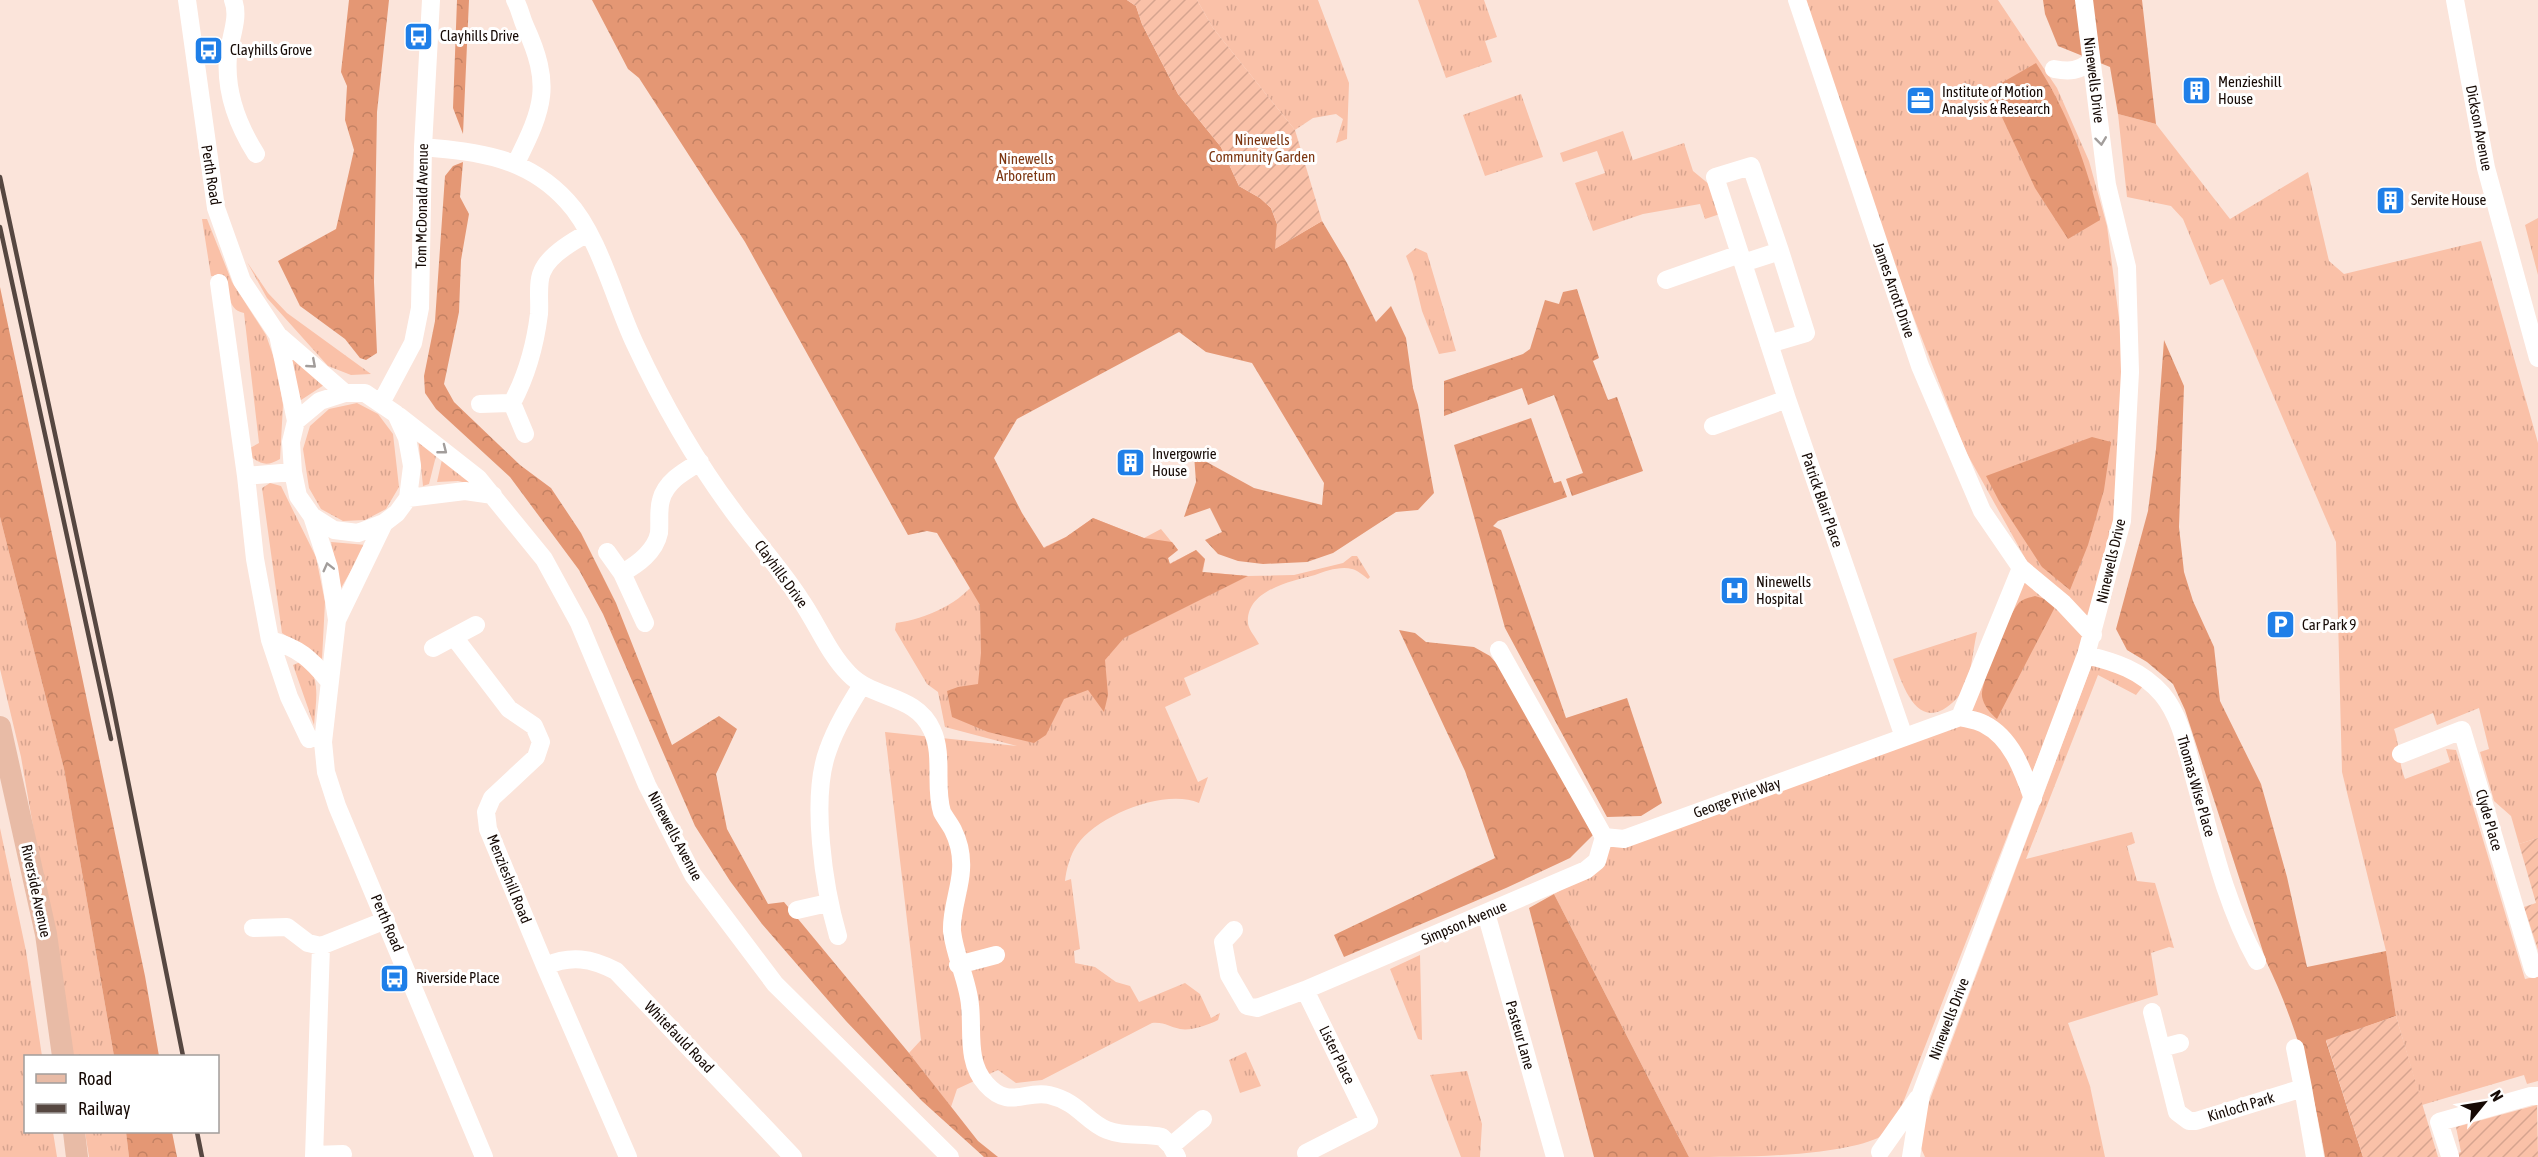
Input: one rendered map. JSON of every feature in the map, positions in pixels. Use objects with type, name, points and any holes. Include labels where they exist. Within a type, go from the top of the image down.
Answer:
[{"type":"main road","name":"Riverside Avenue","points":[[0,727],[46,934],[63,1055]]},
{"type":"main road","points":[[74,1133],[77,1157]]},
{"type":"street","name":"Perth Road","points":[[187,0],[216,208],[242,281],[278,335],[345,393]]},
{"type":"street","points":[[233,0],[236,6],[234,34],[228,54],[228,83],[236,116],[256,154]]},
{"type":"street","name":"Tom McDonald Avenue","points":[[381,402],[413,343],[420,308],[423,147],[431,0]]},
{"type":"street","points":[[515,0],[536,48],[542,75],[542,99],[536,124],[516,163]]},
{"type":"street","name":"James Arrott Drive","points":[[1797,0],[1920,366],[1982,511],[2021,568],[2063,603],[2093,635]]},
{"type":"street","name":"Ninewells Drive","points":[[1910,1157],[1921,1094],[2086,655],[2122,521],[2130,372],[2127,267],[2107,184],[2084,0]]},
{"type":"street","name":"Dickson Avenue","points":[[2455,0],[2486,168],[2530,299],[2538,358]]},
{"type":"street","points":[[2054,69],[2068,72],[2082,68],[2091,61]]},
{"type":"street","name":"Clayhills Drive","points":[[423,147],[465,150],[516,163],[543,178],[570,203],[588,233],[636,346],[671,415],[732,510],[801,599],[836,659],[849,675],[862,685],[907,702],[923,715],[933,730],[937,748],[942,811],[961,850],[961,873],[952,928],[958,965],[970,1001],[971,1053],[983,1082],[1000,1097],[1016,1099],[1044,1094],[1067,1100],[1104,1130],[1162,1137],[1174,1151],[1203,1119]]},
{"type":"street","name":"Patrick Blair Place","points":[[1780,251],[1751,166],[1715,177],[1719,217],[1741,259],[1904,737]]},
{"type":"street","points":[[512,403],[524,381],[532,354],[539,316],[542,272],[558,252],[572,241],[588,233]]},
{"type":"street","points":[[1666,280],[1741,259],[1780,251],[1806,333],[1769,344]]},
{"type":"street","points":[[219,283],[246,476],[255,559],[270,640],[288,698],[309,739]]},
{"type":"street","name":"Perth Road","points":[[278,335],[296,421],[291,441],[292,472],[298,496],[312,516],[329,568],[337,620],[323,742],[326,772],[337,806],[484,1157]]},
{"type":"street","points":[[296,421],[320,402],[345,393],[365,393],[396,414],[407,438],[412,466],[408,498],[465,491],[493,495]]},
{"type":"street","points":[[1713,426],[1787,399]]},
{"type":"street","points":[[480,404],[512,403]]},
{"type":"street","points":[[512,403],[525,434]]},
{"type":"street","name":"Ninewells Avenue","points":[[396,414],[478,478],[544,559],[579,623],[648,785],[693,875],[775,984],[950,1157]]},
{"type":"street","points":[[622,573],[636,565],[653,548],[659,534],[661,499],[671,482],[700,462]]},
{"type":"street","points":[[246,476],[292,472]]},
{"type":"street","name":"Perth Road","points":[[312,516],[334,530],[358,533],[384,523],[397,513],[408,498]]},
{"type":"street","name":"Perth Road","points":[[337,620],[384,523]]},
{"type":"street","points":[[607,552],[622,573],[645,623]]},
{"type":"street","points":[[2021,568],[1960,717],[1983,723],[2007,745],[2023,772],[2033,799]]},
{"type":"street","points":[[433,648],[476,625]]},
{"type":"street","name":"Menzieshill Road","points":[[454,637],[509,709],[534,726],[541,742],[536,757],[492,798],[486,812],[488,829],[628,1157]]},
{"type":"street","points":[[270,640],[292,646],[313,661],[329,681]]},
{"type":"street","points":[[1499,650],[1604,837]]},
{"type":"street","name":"Thomas Wise Place","points":[[2086,655],[2116,662],[2142,676],[2163,695],[2179,724],[2222,880],[2247,943],[2257,961]]},
{"type":"street","points":[[838,936],[828,903],[822,864],[821,788],[826,753],[838,725],[862,685]]},
{"type":"street","name":"George Pirie Way","points":[[1604,837],[1624,839],[1960,717]]},
{"type":"street","name":"Clyde Place","points":[[2402,754],[2462,730],[2533,969],[2538,967]]},
{"type":"street","name":"Simpson Avenue","points":[[1233,930],[1223,942],[1229,975],[1247,1006],[1257,1008],[1305,990],[1586,870],[1597,861],[1604,837]]},
{"type":"street","points":[[797,910],[828,903]]},
{"type":"street","name":"Pasteur Lane","points":[[1486,913],[1555,1157]]},
{"type":"street","points":[[254,928],[287,927],[308,943],[321,946],[386,920]]},
{"type":"street","points":[[321,946],[314,1156],[343,1154]]},
{"type":"street","points":[[958,965],[996,955]]},
{"type":"street","name":"Whitefauld Road","points":[[545,966],[560,960],[577,958],[598,962],[616,971],[793,1157]]},
{"type":"street","name":"Lister Place","points":[[1305,990],[1369,1121],[1306,1154]]},
{"type":"street","name":"Kinloch Park","points":[[2152,1012],[2177,1112],[2189,1121],[2303,1088]]},
{"type":"street","points":[[2161,1048],[2180,1043]]},
{"type":"street","points":[[2295,1048],[2315,1157]]},
{"type":"street","name":"Ninewells Drive","points":[[1876,1154],[1921,1094]]},
{"type":"street","points":[[2450,1156],[2439,1122],[2530,1096],[2538,1096]]},
{"type":"street","points":[[1876,1154],[1891,1150],[1910,1157]]},
{"type":"green space","points":[[349,0],[389,0],[377,112],[374,282],[377,353],[366,360],[360,358],[345,339],[300,306],[278,261],[336,229],[354,150],[345,120],[347,86],[341,72]]},
{"type":"green space","points":[[457,0],[469,0],[463,134],[453,108]]},
{"type":"green space","name":"Ninewells Arboretum","points":[[592,0],[1127,0],[1136,6],[1142,24],[1178,94],[1221,147],[1239,186],[1260,198],[1271,208],[1277,224],[1276,248],[1322,221],[1347,263],[1376,322],[1391,306],[1406,338],[1413,388],[1434,493],[1418,510],[1396,512],[1333,553],[1307,562],[1263,564],[1238,561],[1218,554],[1205,540],[1222,532],[1210,508],[1184,517],[1196,482],[1194,455],[1254,488],[1322,505],[1324,483],[1252,363],[1206,352],[1179,332],[1017,419],[994,458],[1022,513],[1044,548],[1066,537],[1093,518],[1144,538],[1172,542],[1178,550],[1168,558],[1170,564],[1196,550],[1205,559],[1202,572],[1248,576],[1124,638],[1105,660],[1108,695],[1104,712],[1088,690],[1064,699],[1046,735],[1034,743],[988,732],[952,717],[947,691],[978,684],[981,653],[980,605],[937,533],[927,531],[908,535],[745,242],[639,78],[628,69]]},
{"type":"green space","name":"Ninewells Community Garden","points":[[1127,0],[1197,0],[1213,28],[1295,130],[1322,221],[1275,249],[1277,224],[1271,208],[1260,198],[1239,186],[1221,147],[1178,94],[1142,24],[1136,6]]},
{"type":"green space","points":[[1197,0],[1318,0],[1349,83],[1347,139],[1336,143],[1343,119],[1336,114],[1313,118],[1295,130],[1213,28]]},
{"type":"green space","points":[[1418,0],[1484,0],[1497,37],[1485,41],[1492,62],[1446,78]]},
{"type":"green space","points":[[1803,0],[1998,0],[2057,88],[2089,161],[2107,226],[2126,372],[2117,522],[2084,640],[1899,1113],[1878,1138],[1838,1149],[1786,1155],[1689,1157],[1554,894],[1595,871],[1606,848],[1962,724],[2025,558],[1966,452],[1891,259]]},
{"type":"green space","points":[[2043,0],[2142,0],[2156,124],[2118,114],[2110,67],[2058,46],[2045,14]]},
{"type":"green space","points":[[2036,63],[2075,138],[2100,220],[2068,239],[2035,188],[1993,98],[1991,89]]},
{"type":"green space","points":[[1521,94],[1543,157],[1485,176],[1463,115]]},
{"type":"green space","points":[[2118,114],[2156,124],[2230,219],[2308,172],[2329,261],[2344,274],[2481,241],[2538,443],[2538,838],[2519,844],[2511,816],[2494,801],[2480,752],[2489,749],[2479,708],[2437,725],[2433,713],[2394,729],[2405,779],[2450,762],[2446,749],[2456,750],[2525,979],[2538,976],[2538,1081],[2527,1084],[2524,1075],[2422,1105],[2396,1016],[2386,951],[2342,772],[2336,542],[2223,279],[2210,285],[2183,219],[2171,206],[2127,197]]},
{"type":"green space","points":[[1623,131],[1633,160],[1684,143],[1693,171],[1710,185],[1720,214],[1705,219],[1700,204],[1643,214],[1593,231],[1575,183],[1605,173],[1597,151],[1563,162],[1560,153]]},
{"type":"green space","points":[[463,162],[460,197],[469,214],[461,260],[459,312],[444,384],[454,402],[520,465],[551,488],[581,533],[616,603],[672,745],[719,716],[737,729],[716,774],[727,829],[768,904],[784,902],[909,1053],[978,1141],[998,1157],[984,1157],[922,1101],[846,1021],[762,924],[730,881],[695,826],[603,614],[579,570],[510,477],[436,409],[425,393],[424,376],[435,321],[445,176],[453,166]]},
{"type":"green space","points":[[2538,218],[2538,275],[2525,225]]},
{"type":"green space","points":[[202,219],[207,219],[232,282],[266,335],[277,367],[283,405],[280,459],[272,463],[258,462],[251,457],[250,448],[259,443],[244,313],[238,311],[231,303],[227,287],[220,276],[211,276]]},
{"type":"green space","points":[[1416,248],[1427,253],[1456,351],[1439,354],[1422,311],[1406,256]]},
{"type":"green space","points":[[247,262],[268,293],[287,313],[371,374],[351,375],[328,366],[267,298]]},
{"type":"green space","points":[[0,287],[145,976],[159,1055],[114,1055],[64,769],[0,517]]},
{"type":"green space","points":[[1577,289],[1599,358],[1593,361],[1608,400],[1617,397],[1643,471],[1572,496],[1566,479],[1583,473],[1554,395],[1528,405],[1522,388],[1444,416],[1444,381],[1523,354],[1530,349],[1545,300],[1559,304],[1563,292]]},
{"type":"green space","points":[[2164,340],[2184,386],[2179,527],[2184,572],[2193,601],[2214,647],[2220,701],[2261,784],[2287,877],[2307,967],[2386,951],[2396,1016],[2326,1041],[2363,1157],[2325,1157],[2303,1057],[2287,1009],[2266,961],[2185,710],[2173,684],[2147,662],[2127,650],[2116,629],[2148,511],[2156,449]]},
{"type":"green space","points":[[288,352],[324,385],[298,402]]},
{"type":"green space","points":[[357,403],[378,414],[393,434],[399,487],[386,509],[365,520],[343,521],[321,509],[309,488],[303,449],[310,426],[329,409]]},
{"type":"green space","points":[[1531,418],[1554,483],[1561,481],[1567,497],[1498,521],[1493,526],[1501,530],[1566,718],[1627,698],[1662,803],[1641,816],[1607,817],[1505,628],[1454,445]]},
{"type":"green space","points":[[418,436],[437,452],[429,484],[423,486]]},
{"type":"green space","points":[[2092,437],[2111,442],[2104,490],[2088,545],[2070,590],[2042,567],[1999,501],[1986,476]]},
{"type":"green space","points":[[443,455],[479,486],[458,481],[437,482]]},
{"type":"green space","points":[[270,483],[281,486],[316,557],[325,602],[322,659],[282,633],[262,488]]},
{"type":"green space","points":[[0,517],[64,769],[114,1055],[73,1055],[21,757],[0,669]]},
{"type":"green space","points":[[1093,518],[1144,538],[1161,529],[1178,550],[1168,558],[1169,564],[1196,550],[1205,559],[1203,572],[1248,576],[1294,575],[1343,563],[1352,556],[1357,556],[1370,577],[1368,579],[1352,569],[1338,569],[1283,584],[1262,595],[1249,612],[1248,624],[1259,644],[1184,678],[1191,695],[1165,707],[1198,782],[1208,777],[1199,803],[1185,799],[1169,799],[1133,807],[1100,824],[1087,834],[1072,853],[1065,881],[1071,879],[1080,949],[1074,951],[1075,963],[1095,967],[1116,982],[1130,986],[1139,1002],[1185,983],[1200,994],[1211,1018],[1220,1013],[1218,1020],[1190,1029],[1152,1023],[1042,1080],[1016,1083],[998,1070],[957,1089],[951,1107],[909,1053],[921,1040],[885,732],[1017,746],[945,727],[938,692],[927,684],[895,630],[896,623],[931,614],[963,595],[979,577],[1066,537]]},
{"type":"green space","points":[[331,542],[366,545],[341,588]]},
{"type":"green space","points":[[2035,596],[2045,599],[2055,607],[1997,719],[1988,709],[1982,696],[1990,664],[2002,634],[2018,604]]},
{"type":"green space","points":[[1399,630],[1415,633],[1426,642],[1474,647],[1490,656],[1505,673],[1593,835],[1570,858],[1344,957],[1334,935],[1495,858],[1465,771]]},
{"type":"green space","points":[[1977,632],[1969,673],[1960,695],[1947,707],[1936,712],[1926,712],[1918,707],[1905,689],[1893,659]]},
{"type":"green space","points":[[305,660],[315,683],[314,725],[293,665]]},
{"type":"green space","points":[[2092,664],[2114,668],[2143,686],[2136,695],[2098,675],[2026,859],[2132,832],[2135,843],[2127,846],[2137,881],[2155,883],[2174,948],[2169,947],[2151,953],[2158,995],[2068,1023],[2090,1086],[2105,1157],[1925,1157],[1919,1144],[1919,1129]]},
{"type":"green space","points":[[0,828],[26,951],[42,1055],[24,1055],[24,1133],[53,1133],[57,1157],[0,1157]]},
{"type":"green space","points":[[2538,838],[2538,950],[2524,907],[2536,903],[2519,844]]},
{"type":"green space","points":[[1554,894],[1689,1157],[1594,1157],[1529,908]]},
{"type":"green space","points":[[1420,955],[1422,1040],[1418,1039],[1390,969]]},
{"type":"green space","points":[[2396,1016],[2438,1157],[2363,1157],[2326,1040]]},
{"type":"green space","points":[[1246,1052],[1261,1086],[1240,1093],[1229,1060]]},
{"type":"green space","points":[[1467,1071],[1482,1124],[1480,1157],[1461,1157],[1430,1075]]},
{"type":"green space","points":[[2537,1105],[2538,1157],[2446,1157],[2461,1152],[2456,1127]]},
{"type":"green space","points":[[85,1133],[126,1133],[129,1157],[89,1157]]},
{"type":"green space","points":[[126,1133],[172,1133],[177,1157],[129,1157]]},
{"type":"railway","points":[[0,177],[111,696],[183,1055]]},
{"type":"railway","points":[[0,227],[111,739]]},
{"type":"railway","points":[[197,1133],[202,1157]]},
{"type":"place","name":"Clayhills Drive","points":[[419,36]]},
{"type":"place","name":"Clayhills Grove","points":[[209,50]]},
{"type":"place","name":"Menzieshill House","points":[[2197,91]]},
{"type":"place","name":"Institute of Motion Analysis & Research","points":[[1921,101]]},
{"type":"place","name":"Servite House","points":[[2390,200]]},
{"type":"place","name":"Invergowrie House","points":[[1131,463]]},
{"type":"place","name":"Ninewells Hospital","points":[[1735,591]]},
{"type":"place","name":"Car Park 9","points":[[2281,625]]},
{"type":"place","name":"Riverside Place","points":[[395,978]]}]
